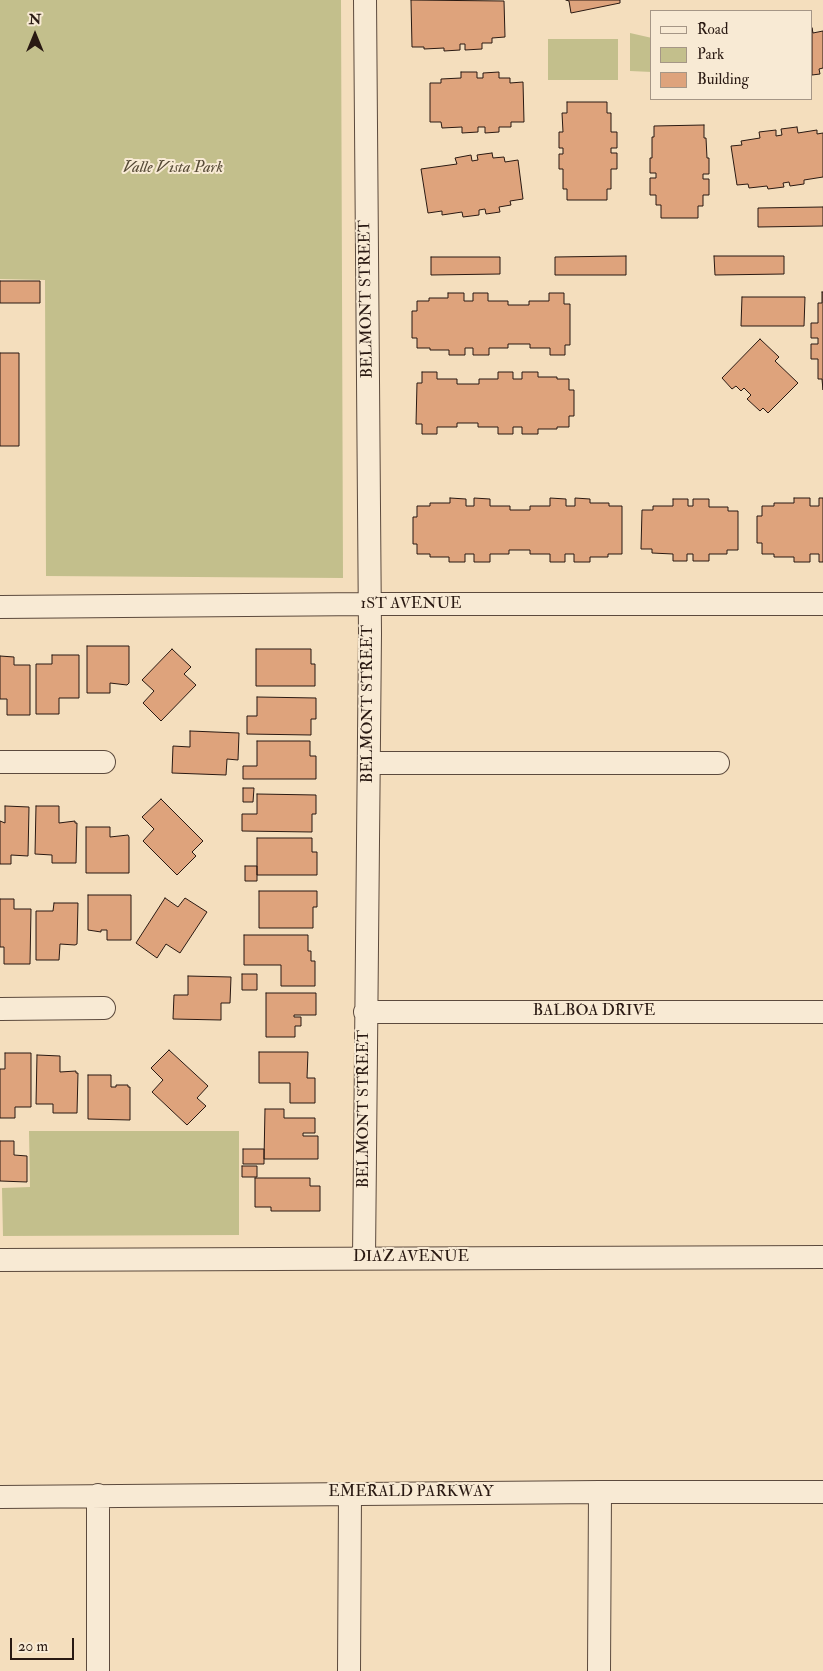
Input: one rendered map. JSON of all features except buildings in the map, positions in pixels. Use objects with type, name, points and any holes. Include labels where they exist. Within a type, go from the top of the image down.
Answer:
[{"type":"street","name":"BELMONT STREET","points":[[364,1258],[370,604],[365,0]]},
{"type":"street","name":"1ST AVENUE","points":[[0,607],[370,604],[823,604]]},
{"type":"street","points":[[0,762],[104,762]]},
{"type":"street","points":[[369,763],[718,763]]},
{"type":"street","points":[[0,1009],[104,1008]]},
{"type":"street","name":"BALBOA DRIVE","points":[[365,1012],[823,1012]]},
{"type":"street","name":"DIAZ AVENUE","points":[[0,1260],[823,1257]]},
{"type":"street","points":[[599,1671],[600,1492]]},
{"type":"street","name":"EMERALD PARKWAY","points":[[0,1497],[823,1492]]},
{"type":"street","points":[[349,1671],[350,1494]]},
{"type":"street","points":[[98,1495],[98,1671]]},
{"type":"green space","name":"Valle Vista Park","points":[[0,0],[341,0],[343,578],[46,576],[45,280],[0,279]]},
{"type":"green space","points":[[630,33],[650,38],[650,72],[630,71]]},
{"type":"green space","points":[[548,39],[618,39],[618,80],[548,80]]},
{"type":"green space","points":[[29,1131],[239,1131],[239,1235],[3,1236],[2,1188],[30,1187]]}]
